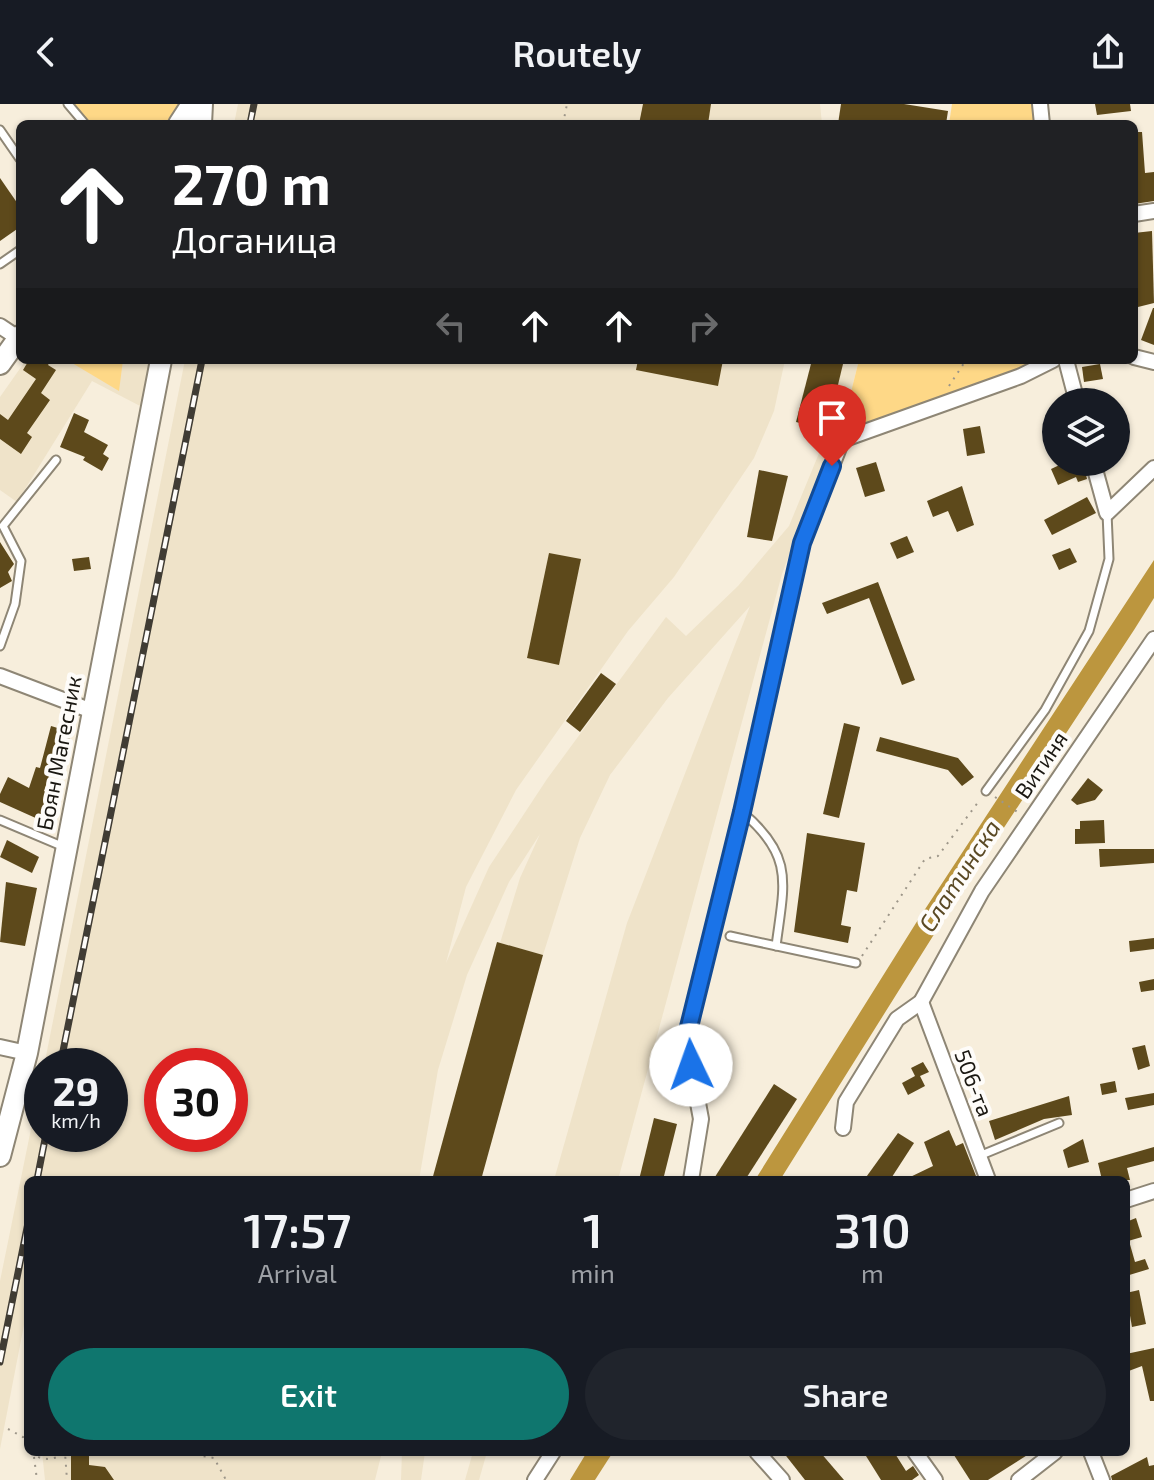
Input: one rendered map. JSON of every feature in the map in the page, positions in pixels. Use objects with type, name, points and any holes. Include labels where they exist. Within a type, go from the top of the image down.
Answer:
[{"type":"street","points":[[0,364],[16,341]]},
{"type":"street","name":"Боян Магесник","points":[[28,1048],[64,847],[160,364]]},
{"type":"street","points":[[692,1176],[701,1119],[686,1039],[742,812],[802,543],[842,440],[1021,376],[1045,364]]},
{"type":"street","points":[[1067,364],[1073,388]]},
{"type":"street","points":[[1097,476],[1107,513],[1154,468]]},
{"type":"street","name":"Витиня","points":[[843,1128],[846,1102],[897,1019],[921,1002],[982,891],[1152,645]]},
{"type":"street","points":[[0,676],[92,711]]},
{"type":"street","name":"506-та","points":[[921,1002],[986,1176]]},
{"type":"street","points":[[0,1047],[24,1052]]},
{"type":"street","name":"Боян Магесник","points":[[0,1156],[24,1064]]},
{"type":"street","points":[[1130,1199],[1154,1191]]},
{"type":"street","points":[[535,1480],[550,1456]]},
{"type":"street","points":[[761,1456],[782,1480]]},
{"type":"street","points":[[918,1456],[935,1480]]},
{"type":"street","points":[[1019,1480],[1050,1456]]},
{"type":"street","points":[[1093,1456],[1102,1480]]},
{"type":"lane","points":[[68,104],[82,120]]},
{"type":"lane","points":[[0,130],[16,153]]},
{"type":"lane","points":[[0,646],[15,604],[21,561],[3,526],[56,460]]},
{"type":"lane","name":"Витиня","points":[[986,791],[1045,710],[1089,631],[1109,559],[1107,513]]},
{"type":"lane","points":[[742,812],[766,831],[778,854],[784,879],[776,946]]},
{"type":"lane","points":[[0,820],[64,847]]},
{"type":"lane","points":[[730,936],[856,963]]},
{"type":"lane","points":[[979,1156],[1059,1123]]},
{"type":"path","points":[[935,408],[963,364]]},
{"type":"path","points":[[856,963],[925,859],[938,856],[986,791],[1030,821]]},
{"type":"path","points":[[8,1429],[24,1439]]},
{"type":"path","points":[[33,1456],[37,1480]]},
{"type":"path","points":[[43,1456],[57,1459],[62,1456]]},
{"type":"path","points":[[67,1456],[67,1480]]},
{"type":"path","points":[[203,1456],[214,1458],[226,1480]]},
{"type":"shaded area","points":[[68,104],[192,104],[181,120],[82,120]]},
{"type":"shaded area","points":[[238,104],[820,104],[822,120],[235,120]]},
{"type":"shaded area","points":[[952,104],[1040,104],[1042,120],[950,120]]},
{"type":"shaded area","points":[[23,364],[151,364],[142,407],[92,381],[17,502],[0,490],[0,397]]},
{"type":"shaded area","points":[[74,364],[122,364],[119,391]]},
{"type":"shaded area","points":[[184,364],[784,364],[774,411],[754,458],[674,577],[628,631],[516,790],[466,887],[446,963],[489,867],[547,779],[666,617],[686,636],[738,586],[789,526],[822,446],[843,364],[858,364],[841,432],[814,488],[782,574],[619,1176],[555,1176],[627,923],[750,606],[668,698],[610,775],[580,838],[543,955],[500,943],[520,878],[540,834],[509,882],[467,975],[438,1070],[420,1176],[24,1176],[24,1325],[0,1449],[0,1281],[26,1152],[128,1152],[128,1048],[48,1048]]},
{"type":"shaded area","points":[[858,364],[1042,364],[842,440],[841,432]]},
{"type":"shaded area","points":[[42,1456],[381,1456],[375,1480],[45,1480]]},
{"type":"shaded area","points":[[402,1456],[424,1456],[421,1480],[401,1480]]},
{"type":"shaded area","points":[[472,1456],[486,1456],[479,1480],[465,1480]]},
{"type":"water","name":"Слатинска","points":[[1154,560],[1154,598],[1134,630],[938,928],[783,1176],[758,1176],[916,923]]},
{"type":"water","points":[[585,1456],[610,1456],[595,1480],[570,1480]]},
{"type":"building","points":[[643,104],[711,104],[709,120],[640,120]]},
{"type":"building","points":[[841,104],[904,104],[948,111],[947,120],[839,120]]},
{"type":"building","points":[[1095,104],[1130,104],[1131,111],[1097,115]]},
{"type":"building","points":[[1138,132],[1142,132],[1145,173],[1154,172],[1154,201],[1138,203]]},
{"type":"building","points":[[0,178],[16,201],[16,230],[0,241]]},
{"type":"building","points":[[1152,231],[1154,303],[1138,307],[1138,233]]},
{"type":"building","points":[[1154,308],[1154,345],[1141,340]]},
{"type":"building","points":[[27,364],[49,364],[56,370],[41,393],[50,400],[27,433],[32,437],[21,454],[0,439],[0,414],[8,420],[36,379],[23,370]]},
{"type":"building","points":[[637,364],[722,364],[718,386],[636,370]]},
{"type":"building","points":[[811,364],[843,364],[827,430],[796,422]]},
{"type":"building","points":[[1100,364],[1103,379],[1084,382],[1082,367]]},
{"type":"building","points":[[74,413],[89,420],[84,432],[108,445],[103,454],[109,458],[102,471],[83,460],[85,457],[60,447]]},
{"type":"building","points":[[980,426],[985,453],[967,456],[963,429]]},
{"type":"building","points":[[876,462],[885,491],[865,497],[856,468]]},
{"type":"building","points":[[759,470],[788,476],[772,541],[747,537]]},
{"type":"building","points":[[1054,476],[1086,476],[1087,479],[1078,482],[1076,477],[1058,485]]},
{"type":"building","points":[[962,486],[974,525],[957,532],[948,511],[933,517],[927,501]]},
{"type":"building","points":[[1087,497],[1096,513],[1052,535],[1044,520]]},
{"type":"building","points":[[907,536],[914,552],[897,559],[890,543]]},
{"type":"building","points":[[0,542],[14,564],[8,572],[12,581],[0,588]]},
{"type":"building","points":[[1070,548],[1077,562],[1059,570],[1052,555]]},
{"type":"building","points":[[549,553],[581,559],[559,665],[527,658]]},
{"type":"building","points":[[89,557],[91,569],[74,571],[72,559]]},
{"type":"building","points":[[878,582],[915,680],[902,685],[869,598],[827,614],[822,603]]},
{"type":"building","points":[[601,673],[616,684],[580,732],[566,721]]},
{"type":"building","points":[[844,723],[860,727],[839,818],[823,814]]},
{"type":"building","points":[[51,726],[71,732],[65,757],[56,755],[44,791],[61,799],[49,824],[0,802],[0,794],[8,777],[29,788],[36,767],[40,768]]},
{"type":"building","points":[[880,737],[958,758],[974,777],[962,786],[948,770],[876,751]]},
{"type":"building","points":[[1088,778],[1103,790],[1095,800],[1077,805],[1071,800]]},
{"type":"building","points":[[1104,820],[1105,843],[1075,844],[1075,829],[1080,829],[1080,821]]},
{"type":"building","points":[[807,833],[865,843],[857,892],[847,890],[841,925],[851,927],[848,943],[794,932]]},
{"type":"building","points":[[7,840],[39,857],[32,873],[0,857]]},
{"type":"building","points":[[1099,849],[1154,849],[1154,863],[1100,867]]},
{"type":"building","points":[[6,882],[37,888],[25,946],[0,942]]},
{"type":"building","points":[[1154,938],[1154,949],[1130,952],[1129,941]]},
{"type":"building","points":[[497,942],[543,955],[482,1176],[433,1176]]},
{"type":"building","points":[[1154,979],[1154,990],[1141,992],[1139,982]]},
{"type":"building","points":[[1145,1045],[1150,1066],[1138,1070],[1132,1048]]},
{"type":"building","points":[[923,1062],[929,1072],[920,1076],[925,1086],[908,1095],[902,1083],[915,1076],[911,1068]]},
{"type":"building","points":[[1115,1081],[1117,1092],[1102,1095],[1100,1084]]},
{"type":"building","points":[[774,1084],[797,1099],[748,1176],[716,1176]]},
{"type":"building","points":[[1154,1093],[1154,1105],[1128,1110],[1125,1098]]},
{"type":"building","points":[[1069,1096],[1072,1115],[1044,1119],[995,1140],[989,1121]]},
{"type":"building","points":[[654,1118],[677,1124],[664,1176],[640,1176]]},
{"type":"building","points":[[949,1130],[956,1146],[963,1143],[976,1176],[912,1176],[933,1166],[924,1142]]},
{"type":"building","points":[[898,1133],[914,1143],[893,1176],[867,1176]]},
{"type":"building","points":[[1083,1139],[1089,1162],[1068,1168],[1063,1150]]},
{"type":"building","points":[[1154,1147],[1154,1161],[1127,1168],[1129,1176],[1101,1176],[1098,1163]]},
{"type":"building","points":[[1136,1218],[1142,1237],[1130,1240],[1130,1220]]},
{"type":"building","points":[[1130,1244],[1135,1262],[1145,1259],[1149,1269],[1130,1275]]},
{"type":"building","points":[[1139,1290],[1146,1324],[1132,1327],[1130,1292]]},
{"type":"building","points":[[1154,1348],[1154,1401],[1150,1401],[1142,1366],[1130,1370],[1130,1353]]},
{"type":"building","points":[[71,1456],[89,1456],[89,1465],[105,1467],[114,1480],[71,1480]]},
{"type":"building","points":[[786,1456],[823,1456],[844,1480],[805,1480]]},
{"type":"building","points":[[866,1456],[897,1456],[906,1471],[913,1466],[919,1475],[912,1480],[881,1480]]},
{"type":"building","points":[[955,1456],[1026,1456],[988,1480],[970,1480]]},
{"type":"building","points":[[1147,1457],[1149,1466],[1154,1465],[1154,1480],[1112,1480],[1111,1476]]},
{"type":"railway","points":[[251,120],[254,104]]},
{"type":"railway","points":[[64,1048],[201,364]]},
{"type":"railway","points":[[38,1176],[42,1152]]},
{"type":"railway","points":[[0,1362],[24,1243]]},
{"type":"route","points":[[691,1065],[686,1039],[742,812],[802,543],[832,466]]}]
